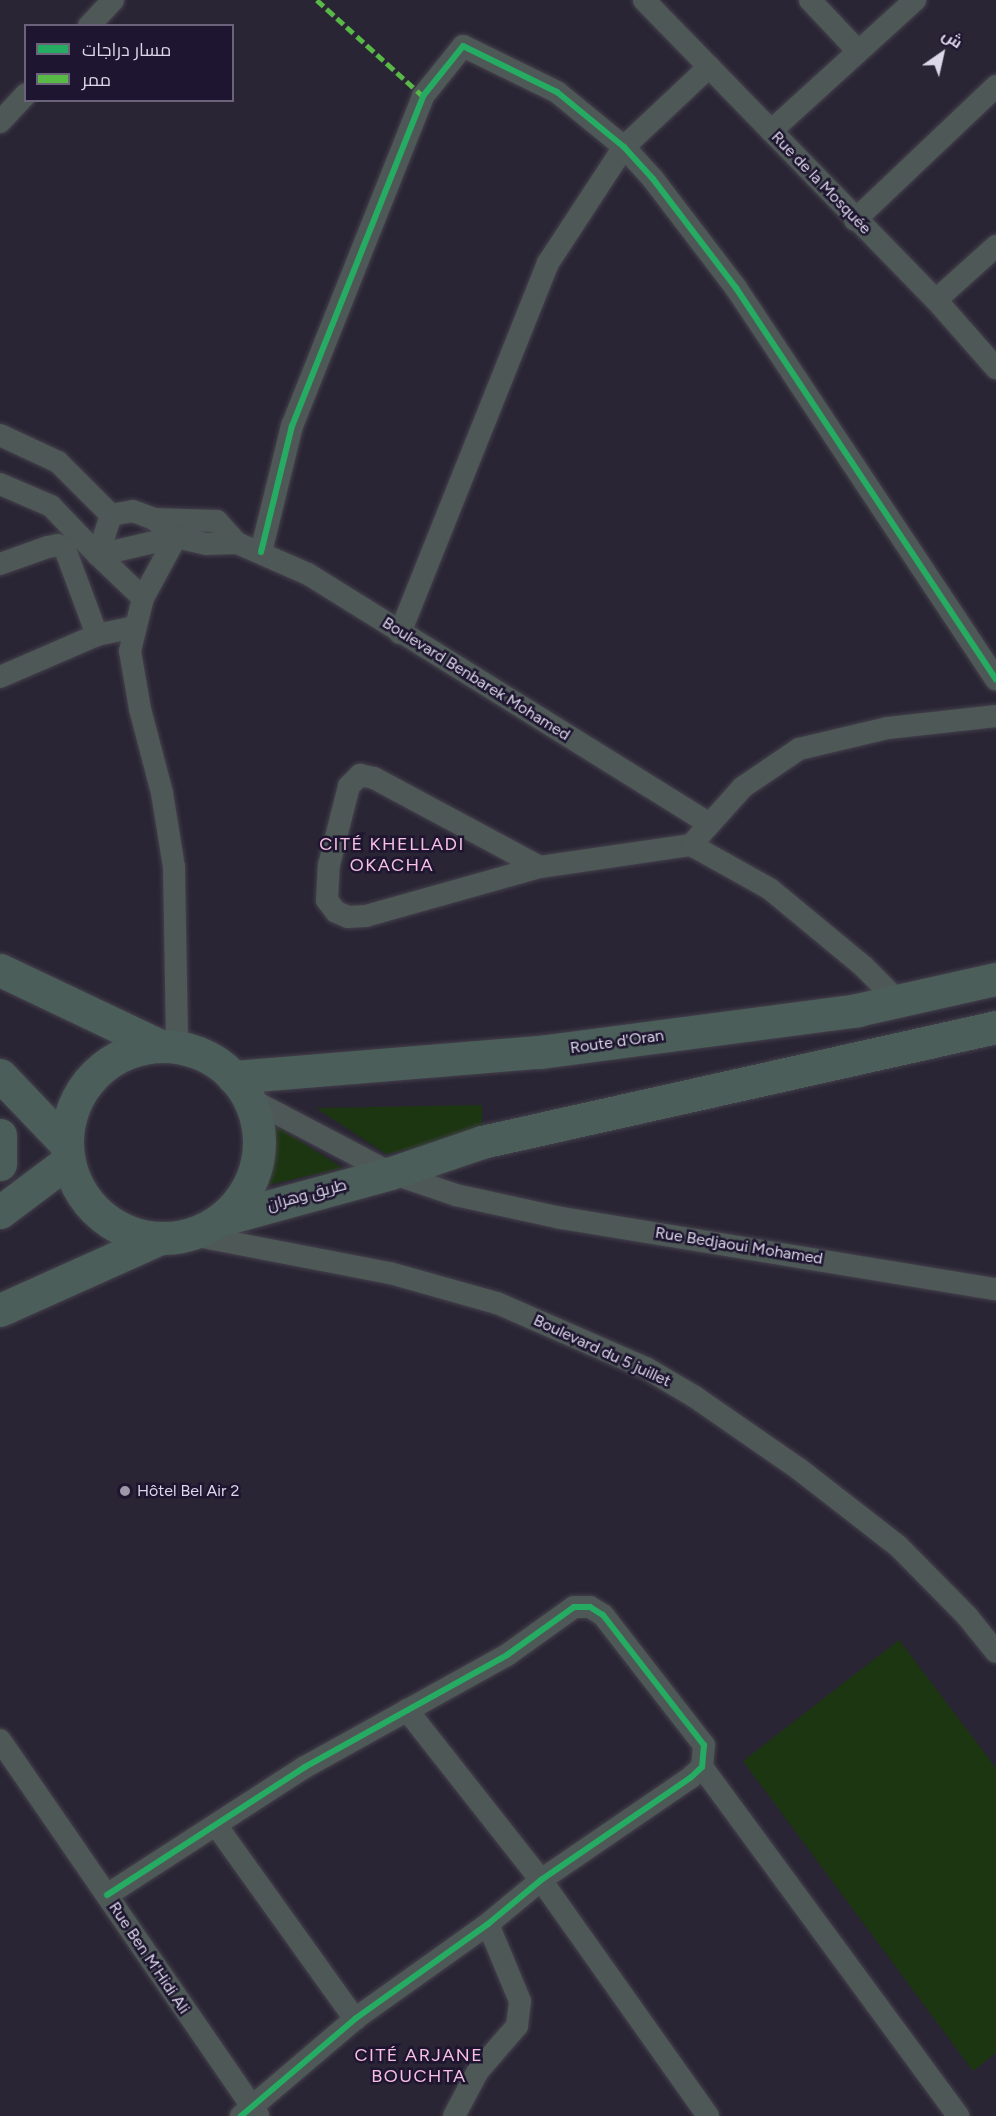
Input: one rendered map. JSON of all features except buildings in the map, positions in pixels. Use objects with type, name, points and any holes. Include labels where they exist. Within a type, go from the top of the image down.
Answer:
[{"type":"main road","points":[[0,970],[169,1046],[200,1054],[240,1087],[254,1112],[260,1141],[255,1170],[243,1197],[223,1219],[192,1235],[158,1239],[0,1310]]},
{"type":"main road","name":"Route d'Oran","points":[[240,1087],[540,1052],[857,1010],[996,979]]},
{"type":"main road","points":[[391,1173],[482,1142],[996,1027]]},
{"type":"main road","points":[[158,1239],[133,1234],[110,1223],[90,1206],[76,1185],[67,1153],[69,1119],[78,1096],[93,1076],[112,1060],[135,1050],[169,1046]]},
{"type":"main road","points":[[0,1074],[67,1153]]},
{"type":"main road","points":[[0,1135],[0,1164]]},
{"type":"main road","points":[[0,1212],[67,1153]]},
{"type":"main road","name":"طريق وهران","points":[[223,1219],[391,1173]]},
{"type":"street","points":[[91,24],[113,0]]},
{"type":"street","name":"Rue de la Mosquée","points":[[644,0],[855,220],[936,300],[996,368]]},
{"type":"street","points":[[810,0],[857,50]]},
{"type":"street","points":[[771,131],[857,50],[915,0]]},
{"type":"street","points":[[261,552],[292,426],[414,118],[423,96],[464,46],[557,92],[624,147],[736,288],[996,680]]},
{"type":"street","points":[[400,633],[548,264],[624,147],[709,67]]},
{"type":"street","points":[[855,220],[996,86]]},
{"type":"street","points":[[0,122],[24,96]]},
{"type":"street","points":[[936,300],[996,246]]},
{"type":"street","points":[[0,435],[58,462],[111,515],[98,555]]},
{"type":"street","points":[[0,484],[51,506],[143,597]]},
{"type":"street","name":"Boulevard Benbarek Mohamed","points":[[111,515],[133,511],[154,519],[217,521],[237,543]]},
{"type":"street","points":[[154,519],[176,537],[143,597],[130,651],[132,669],[162,793],[174,867],[169,1046]]},
{"type":"street","name":"Boulevard Benbarek Mohamed","points":[[98,555],[176,537],[206,544],[237,543],[261,552],[308,574],[710,824]]},
{"type":"street","points":[[0,564],[48,547],[58,545],[65,549],[97,635]]},
{"type":"street","points":[[0,678],[97,635],[135,627]]},
{"type":"street","points":[[691,845],[743,787],[799,749],[888,728],[996,716]]},
{"type":"street","points":[[540,867],[374,778],[360,775],[349,786],[346,797],[329,866],[327,900],[342,915],[366,916],[540,867],[691,845],[770,889],[863,966],[898,1001]]},
{"type":"street","name":"Rue Bedjaoui Mohamed","points":[[240,1087],[391,1173],[483,1202],[996,1289]]},
{"type":"street","name":"Boulevard du 5 juillet","points":[[192,1235],[390,1273],[497,1303],[646,1368],[695,1397],[799,1469],[898,1546],[967,1616],[996,1652]]},
{"type":"street","points":[[107,1895],[305,1767],[507,1655],[573,1607],[590,1607],[603,1615],[704,1745],[702,1767],[958,2116]]},
{"type":"street","points":[[967,1616],[996,1623]]},
{"type":"street","points":[[407,1710],[541,1880],[708,2116]]},
{"type":"street","name":"Rue Ben M'Hidi Ali","points":[[2,1748],[107,1895],[250,2113]]},
{"type":"street","points":[[250,2113],[355,2019],[488,1924],[541,1880],[702,1767]]},
{"type":"street","points":[[216,1825],[355,2019]]},
{"type":"street","points":[[454,2116],[478,2071],[517,2026],[520,2001],[488,1924]]},
{"type":"green space","points":[[482,1105],[482,1134],[386,1154],[316,1108]]},
{"type":"green space","points":[[254,1112],[343,1168],[255,1188],[262,1140]]},
{"type":"green space","points":[[899,1640],[996,1768],[996,2053],[973,2071],[743,1761]]},
{"type":"marked path","points":[[317,0],[423,96]]},
{"type":"cycle path","points":[[261,552],[292,426],[423,96],[463,46],[557,92],[624,147],[653,179],[736,288],[996,680]]},
{"type":"cycle path","points":[[107,1895],[305,1767],[507,1655],[574,1607],[590,1607],[603,1615],[704,1745],[702,1767],[690,1778],[541,1880],[488,1924],[355,2019],[241,2116]]},
{"type":"place","name":"Hôtel Bel Air 2","points":[[125,1491]]},
{"type":"district","name":"CITÉ KHELLADI OKACHA","points":[[392,855]]},
{"type":"district","name":"CITÉ ARJANE BOUCHTA","points":[[419,2066]]}]
